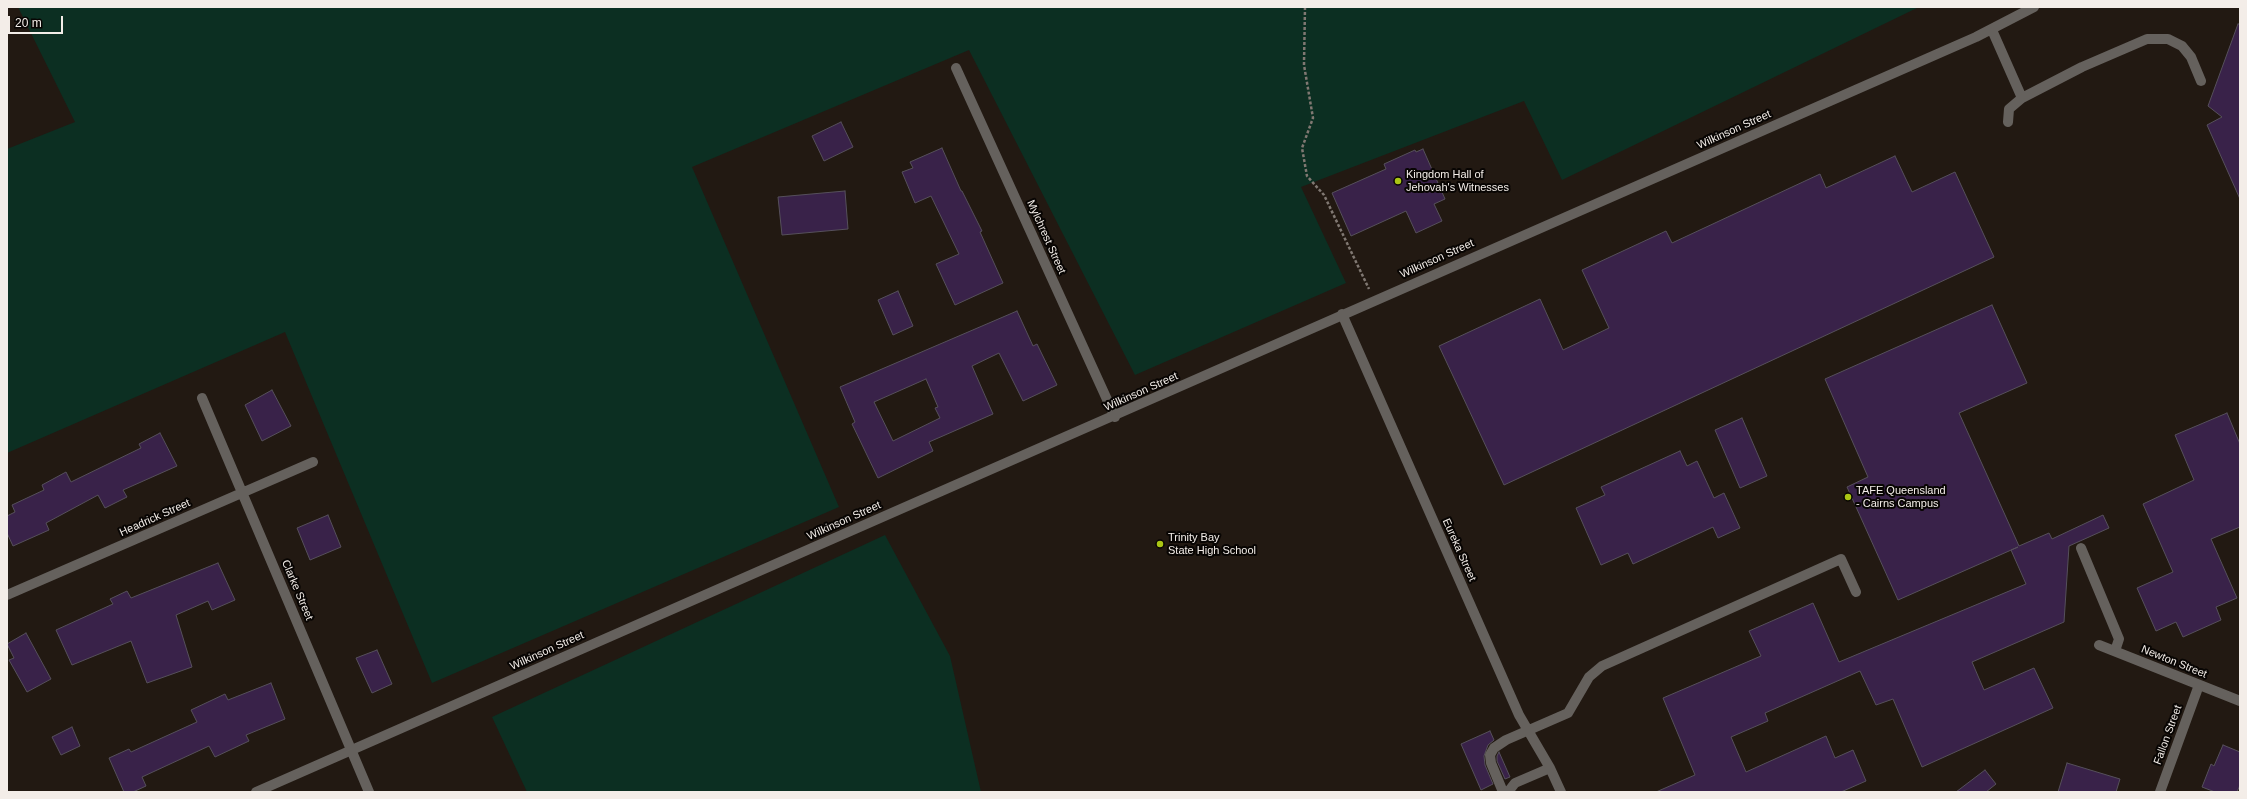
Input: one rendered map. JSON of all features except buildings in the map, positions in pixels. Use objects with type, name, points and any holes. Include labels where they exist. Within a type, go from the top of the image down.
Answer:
[{"type":"street","name":"Wilkinson Street","points":[[256,792],[1115,417],[1342,314],[1992,30],[2034,7]]},
{"type":"street","points":[[1992,30],[2022,98]]},
{"type":"street","points":[[2008,122],[2009,109],[2022,98],[2130,46],[2154,38],[2168,39],[2182,46],[2191,57],[2201,81]]},
{"type":"street","name":"Mylchrest Street","points":[[956,68],[1115,417]]},
{"type":"street","name":"Eureka Street","points":[[1342,314],[1527,731],[1550,768],[1561,792]]},
{"type":"street","name":"Clarke Street","points":[[202,398],[370,792]]},
{"type":"street","name":"Headrick Street","points":[[7,595],[313,462]]},
{"type":"street","points":[[2081,548],[2119,639],[2115,651]]},
{"type":"street","points":[[1503,792],[1491,763],[1490,756],[1499,743],[1568,712],[1589,677],[1602,666],[1841,559],[1856,592]]},
{"type":"street","name":"Newton Street","points":[[2099,645],[2240,701]]},
{"type":"street","name":"Fallon Street","points":[[2160,792],[2199,685]]},
{"type":"street","points":[[1508,792],[1515,783],[1550,768]]},
{"type":"path","points":[[1305,7],[1304,64],[1313,118],[1302,148],[1307,176],[1324,195],[1374,300]]},
{"type":"green space","points":[[18,7],[1919,7],[1562,180],[1524,101],[1301,187],[1346,283],[1135,375],[969,50],[692,167],[839,507],[432,683],[285,332],[7,453],[7,149],[75,122]]},
{"type":"green space","points":[[885,535],[950,656],[981,792],[527,792],[492,717]]},
{"type":"place","name":"Kingdom Hall of Jehovah's Witnesses","points":[[1398,181]]},
{"type":"place","name":"TAFE Queensland - Cairns Campus","points":[[1848,497]]},
{"type":"place","name":"Trinity Bay State High School","points":[[1160,544]]}]
